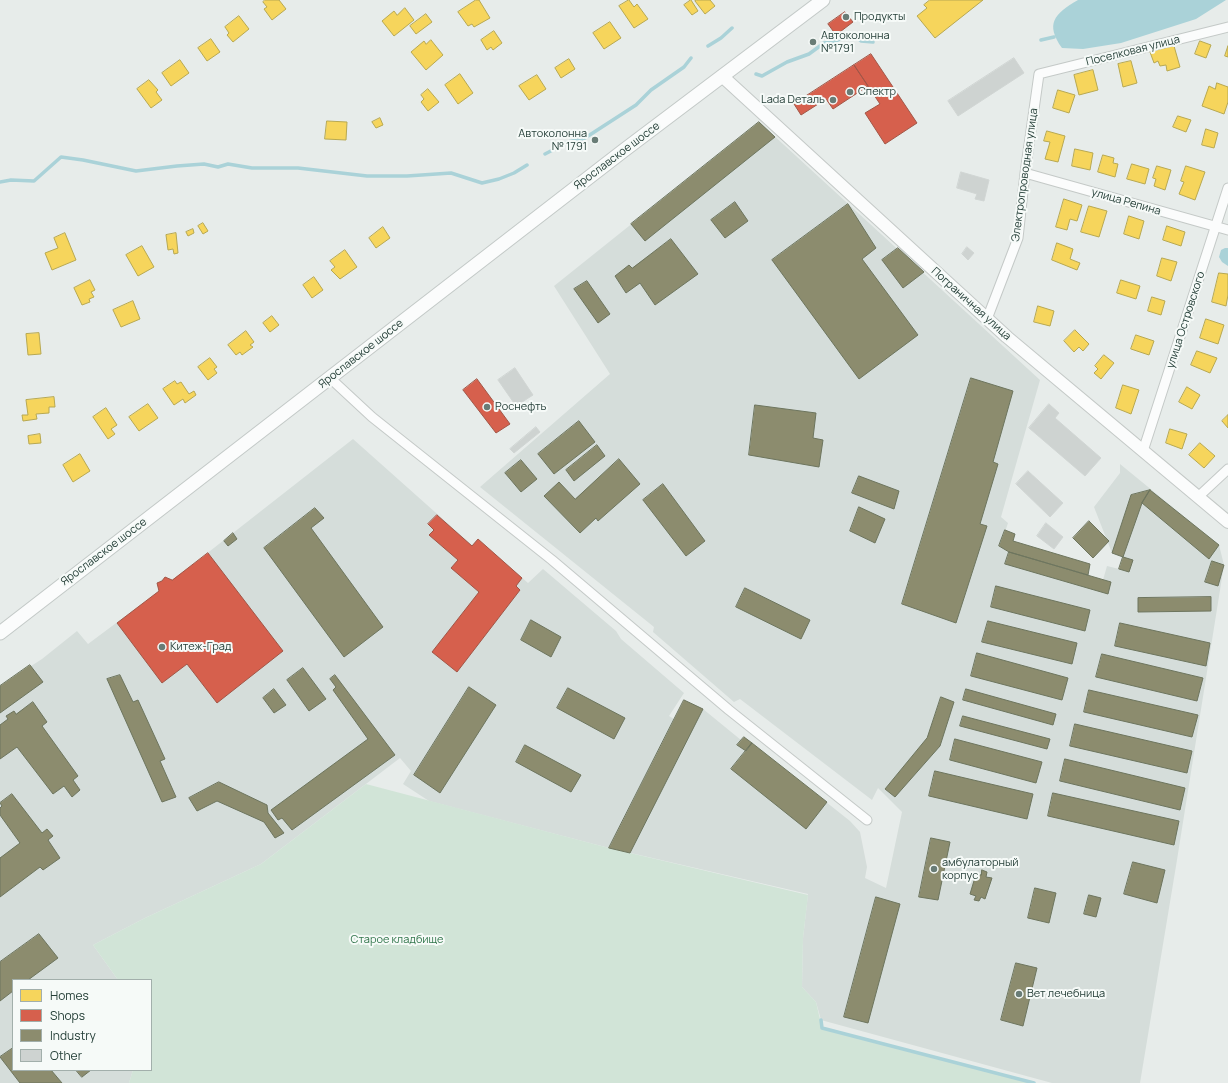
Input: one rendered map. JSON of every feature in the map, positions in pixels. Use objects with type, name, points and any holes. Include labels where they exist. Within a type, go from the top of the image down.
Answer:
[{"type":"main road","name":"Ярославское шоссе","points":[[0,633],[722,76],[823,0]]},
{"type":"street","name":"Поселковая улица","points":[[1039,74],[1228,27]]},
{"type":"street","name":"Электропроводная улица","points":[[987,319],[1018,238],[1039,74]]},
{"type":"street","name":"Пограничная улица","points":[[722,76],[987,319],[1228,522]]},
{"type":"street","name":"улица Репина","points":[[1025,174],[1228,230]]},
{"type":"street","name":"улица Островского","points":[[1143,451],[1228,188]]},
{"type":"street","points":[[330,378],[372,417],[552,560],[729,710],[867,820]]},
{"type":"street","points":[[1198,497],[1228,469]]},
{"type":"shaded area","points":[[759,122],[1040,380],[1001,517],[1008,523],[1000,547],[1009,552],[1103,580],[1107,566],[1119,569],[1123,557],[1112,553],[1094,507],[1120,473],[1120,464],[1219,545],[1224,565],[1140,1083],[1052,1083],[821,1020],[816,1002],[802,987],[803,938],[808,894],[609,848],[429,801],[403,784],[411,771],[400,758],[261,864],[145,918],[93,945],[117,979],[12,979],[12,1071],[133,1071],[129,1083],[0,1083],[0,686],[42,659],[77,631],[88,644],[159,591],[157,583],[165,577],[173,580],[353,439],[472,545],[478,539],[528,583],[543,569],[616,631],[621,639],[684,693],[669,716],[674,719],[684,700],[703,709],[741,740],[744,737],[850,821],[860,832],[867,867],[865,878],[886,888],[902,812],[878,788],[872,800],[740,699],[734,702],[653,632],[654,627],[480,487],[610,374],[554,286]]},
{"type":"green space","name":"Старое кладбище","points":[[366,784],[609,848],[808,895],[803,938],[802,987],[816,1002],[822,1028],[1034,1083],[129,1083],[133,1071],[152,1071],[152,979],[117,979],[93,945],[145,918],[261,864]]},
{"type":"water","points":[[1078,0],[1226,0],[1196,19],[1121,43],[1083,49],[1062,48],[1054,32],[1053,26],[1055,20],[1063,10]]},
{"type":"water","points":[[1228,248],[1228,266],[1222,262],[1219,257],[1221,250]]},
{"type":"building: Homes","points":[[265,0],[279,0],[286,9],[272,20],[264,9],[267,7],[263,2]]},
{"type":"building: Homes","points":[[476,0],[479,0],[490,18],[474,27],[472,24],[468,26],[458,12]]},
{"type":"building: Homes","points":[[629,0],[634,7],[637,4],[648,19],[634,28],[619,6]]},
{"type":"building: Homes","points":[[691,0],[698,11],[692,15],[684,5]]},
{"type":"building: Homes","points":[[710,0],[715,6],[705,14],[695,1]]},
{"type":"building: Homes","points":[[930,0],[983,0],[935,38],[917,16],[927,8],[924,5]]},
{"type":"building: Homes","points":[[405,8],[414,20],[394,36],[382,21],[394,11],[397,15]]},
{"type":"building: Homes","points":[[426,14],[432,22],[416,34],[410,26]]},
{"type":"building: Homes","points":[[239,16],[249,29],[233,42],[227,35],[229,33],[225,27]]},
{"type":"building: Homes","points":[[610,22],[621,38],[604,49],[593,33]]},
{"type":"building: Homes","points":[[494,31],[502,43],[493,50],[491,47],[487,50],[481,40]]},
{"type":"building: Homes","points":[[211,39],[220,52],[207,61],[198,48]]},
{"type":"building: Homes","points":[[431,40],[443,55],[426,70],[411,52],[424,41],[426,44]]},
{"type":"building: Homes","points":[[1200,41],[1211,45],[1206,58],[1195,54]]},
{"type":"building: Homes","points":[[1174,46],[1180,67],[1167,71],[1166,65],[1160,66],[1158,61],[1154,63],[1150,52]]},
{"type":"building: Homes","points":[[1228,46],[1228,57],[1225,56]]},
{"type":"building: Homes","points":[[569,59],[575,69],[561,78],[555,68]]},
{"type":"building: Homes","points":[[180,60],[189,73],[171,86],[162,73]]},
{"type":"building: Homes","points":[[1131,61],[1137,83],[1123,87],[1118,64]]},
{"type":"building: Homes","points":[[1093,70],[1098,90],[1079,95],[1074,75]]},
{"type":"building: Homes","points":[[460,74],[473,93],[458,104],[445,85]]},
{"type":"building: Homes","points":[[537,75],[546,89],[529,100],[519,86]]},
{"type":"building: Homes","points":[[149,80],[158,90],[156,92],[162,100],[151,108],[137,89]]},
{"type":"building: Homes","points":[[1217,83],[1228,87],[1228,102],[1224,114],[1202,106],[1209,86],[1215,89]]},
{"type":"building: Homes","points":[[428,89],[439,102],[428,111],[421,102],[424,99],[421,95]]},
{"type":"building: Homes","points":[[1058,90],[1075,95],[1069,113],[1053,108]]},
{"type":"building: Homes","points":[[1178,116],[1191,120],[1186,132],[1173,127]]},
{"type":"building: Homes","points":[[380,118],[383,125],[376,128],[372,122]]},
{"type":"building: Homes","points":[[327,121],[347,122],[346,140],[325,139]]},
{"type":"building: Homes","points":[[1206,129],[1218,133],[1214,148],[1202,145]]},
{"type":"building: Homes","points":[[1047,131],[1065,136],[1058,162],[1045,159],[1050,142],[1044,141]]},
{"type":"building: Homes","points":[[1075,149],[1093,153],[1090,170],[1072,166]]},
{"type":"building: Homes","points":[[1103,155],[1114,158],[1113,163],[1118,164],[1115,177],[1098,172]]},
{"type":"building: Homes","points":[[1132,164],[1149,169],[1145,184],[1127,179]]},
{"type":"building: Homes","points":[[1157,166],[1171,170],[1165,190],[1154,186],[1156,179],[1153,178]]},
{"type":"building: Homes","points":[[1186,166],[1205,172],[1195,200],[1179,194],[1184,182],[1181,181]]},
{"type":"building: Homes","points":[[1064,199],[1082,205],[1077,221],[1070,219],[1067,230],[1056,227]]},
{"type":"building: Homes","points":[[1089,206],[1107,211],[1099,237],[1081,232]]},
{"type":"building: Homes","points":[[1129,216],[1144,221],[1139,239],[1124,234]]},
{"type":"building: Homes","points":[[203,223],[208,231],[203,234],[198,226]]},
{"type":"building: Homes","points":[[1167,226],[1185,232],[1181,246],[1163,240]]},
{"type":"building: Homes","points":[[383,227],[390,238],[376,248],[369,238]]},
{"type":"building: Homes","points":[[193,229],[194,233],[188,236],[186,232]]},
{"type":"building: Homes","points":[[65,233],[76,260],[52,270],[45,253],[58,248],[54,238]]},
{"type":"building: Homes","points":[[176,233],[178,253],[174,254],[173,249],[168,250],[166,235]]},
{"type":"building: Homes","points":[[1057,243],[1073,249],[1070,259],[1080,263],[1077,270],[1052,260]]},
{"type":"building: Homes","points":[[142,246],[154,267],[138,276],[126,255]]},
{"type":"building: Homes","points":[[345,250],[357,267],[340,279],[331,270],[335,267],[330,261]]},
{"type":"building: Homes","points":[[1162,258],[1177,262],[1171,281],[1157,276]]},
{"type":"building: Homes","points":[[1219,273],[1228,274],[1228,295],[1226,306],[1212,302]]},
{"type":"building: Homes","points":[[314,277],[323,290],[312,298],[303,285]]},
{"type":"building: Homes","points":[[90,280],[95,290],[91,292],[94,297],[89,299],[90,302],[82,305],[74,288]]},
{"type":"building: Homes","points":[[1121,280],[1140,286],[1136,299],[1117,293]]},
{"type":"building: Homes","points":[[1152,297],[1165,301],[1161,315],[1148,311]]},
{"type":"building: Homes","points":[[133,301],[140,319],[121,327],[113,310]]},
{"type":"building: Homes","points":[[1038,306],[1054,311],[1050,326],[1034,322]]},
{"type":"building: Homes","points":[[272,316],[279,325],[270,332],[263,323]]},
{"type":"building: Homes","points":[[1206,319],[1224,325],[1218,344],[1200,338]]},
{"type":"building: Homes","points":[[1075,330],[1089,344],[1083,351],[1079,347],[1074,352],[1064,341]]},
{"type":"building: Homes","points":[[246,331],[254,342],[250,345],[253,347],[242,355],[240,352],[236,355],[228,345]]},
{"type":"building: Homes","points":[[39,333],[41,354],[28,355],[26,334]]},
{"type":"building: Homes","points":[[1136,335],[1154,341],[1149,355],[1131,349]]},
{"type":"building: Homes","points":[[1197,351],[1217,358],[1210,373],[1191,365]]},
{"type":"building: Homes","points":[[1104,355],[1114,363],[1101,379],[1094,373],[1098,369],[1095,366]]},
{"type":"building: Homes","points":[[210,358],[217,367],[214,369],[217,373],[208,380],[198,367]]},
{"type":"building: Homes","points":[[175,381],[177,384],[181,382],[189,394],[194,391],[196,395],[185,403],[183,399],[174,405],[163,389]]},
{"type":"building: Homes","points":[[1123,385],[1139,390],[1131,414],[1116,408]]},
{"type":"building: Homes","points":[[1187,387],[1200,395],[1192,409],[1179,402]]},
{"type":"building: Homes","points":[[54,397],[55,407],[49,407],[49,413],[36,414],[37,419],[23,421],[22,415],[28,415],[26,400]]},
{"type":"building: Homes","points":[[148,404],[158,418],[139,431],[129,417]]},
{"type":"building: Homes","points":[[106,408],[117,425],[111,429],[115,434],[108,439],[93,417]]},
{"type":"building: Homes","points":[[1228,415],[1228,428],[1222,421]]},
{"type":"building: Homes","points":[[1170,429],[1187,434],[1182,449],[1166,443]]},
{"type":"building: Homes","points":[[40,434],[41,443],[29,444],[28,436]]},
{"type":"building: Homes","points":[[1200,443],[1215,456],[1204,468],[1189,455]]},
{"type":"building: Homes","points":[[80,454],[90,471],[73,482],[63,465]]},
{"type":"building: Shops","points":[[845,12],[853,22],[836,35],[828,24]]},
{"type":"building: Shops","points":[[871,54],[917,123],[885,144],[865,113],[880,104],[854,65]]},
{"type":"building: Shops","points":[[854,65],[868,86],[833,109],[826,99],[801,115],[794,104]]},
{"type":"building: Shops","name":"Роснефть","points":[[477,379],[510,424],[496,433],[463,390]]},
{"type":"building: Shops","points":[[437,515],[472,546],[478,539],[522,578],[516,586],[520,590],[457,672],[432,652],[479,592],[451,568],[458,560],[429,535],[434,530],[428,524]]},
{"type":"building: Shops","points":[[208,553],[283,651],[217,703],[187,664],[162,683],[117,623],[159,591],[157,583],[162,581],[165,577],[172,580]]},
{"type":"building: Industry","points":[[759,122],[775,137],[645,241],[631,224]]},
{"type":"building: Industry","points":[[735,202],[748,221],[725,238],[711,220]]},
{"type":"building: Industry","points":[[848,204],[876,248],[862,259],[918,335],[859,379],[772,260]]},
{"type":"building: Industry","points":[[671,239],[698,274],[655,305],[640,283],[626,293],[615,276],[629,265],[632,268]]},
{"type":"building: Industry","points":[[898,248],[924,272],[903,288],[882,260]]},
{"type":"building: Industry","points":[[587,281],[610,314],[598,323],[574,289]]},
{"type":"building: Industry","points":[[971,378],[1013,391],[993,462],[998,464],[980,524],[987,526],[956,623],[902,604]]},
{"type":"building: Industry","points":[[755,405],[816,413],[813,438],[823,440],[819,467],[749,455]]},
{"type":"building: Industry","points":[[579,421],[595,442],[554,474],[538,454]]},
{"type":"building: Industry","points":[[597,445],[605,456],[574,481],[566,470]]},
{"type":"building: Industry","points":[[619,459],[640,484],[598,521],[596,518],[580,533],[544,496],[559,482],[575,499]]},
{"type":"building: Industry","points":[[521,460],[537,479],[521,492],[505,473]]},
{"type":"building: Industry","points":[[859,476],[899,491],[894,509],[852,493]]},
{"type":"building: Industry","points":[[663,484],[705,541],[686,556],[643,500]]},
{"type":"building: Industry","points":[[1150,490],[1142,503],[1123,557],[1112,553],[1131,495]]},
{"type":"building: Industry","points":[[1150,490],[1219,545],[1209,559],[1142,503]]},
{"type":"building: Industry","points":[[859,507],[885,519],[875,543],[850,531]]},
{"type":"building: Industry","points":[[315,508],[324,518],[311,528],[383,627],[344,657],[264,548]]},
{"type":"building: Industry","points":[[1089,521],[1109,541],[1093,558],[1073,538]]},
{"type":"building: Industry","points":[[1005,530],[1015,534],[1013,541],[1090,564],[1088,575],[1009,552],[999,546]]},
{"type":"building: Industry","points":[[233,533],[237,539],[228,546],[224,541]]},
{"type":"building: Industry","points":[[1009,552],[1111,582],[1108,594],[1005,564]]},
{"type":"building: Industry","points":[[1123,557],[1133,560],[1129,572],[1119,569]]},
{"type":"building: Industry","points":[[1212,561],[1224,565],[1218,586],[1205,582]]},
{"type":"building: Industry","points":[[996,586],[1090,610],[1085,631],[991,607]]},
{"type":"building: Industry","points":[[745,588],[810,620],[801,639],[736,607]]},
{"type":"building: Industry","points":[[1211,597],[1211,611],[1138,612],[1138,598]]},
{"type":"building: Industry","points":[[531,620],[561,637],[551,657],[521,640]]},
{"type":"building: Industry","points":[[988,621],[1077,643],[1072,664],[982,642]]},
{"type":"building: Industry","points":[[1120,623],[1210,643],[1206,666],[1115,646]]},
{"type":"building: Industry","points":[[977,653],[1068,678],[1062,700],[971,676]]},
{"type":"building: Industry","points":[[1102,654],[1203,678],[1197,701],[1096,677]]},
{"type":"building: Industry","points":[[30,665],[43,682],[0,713],[0,686]]},
{"type":"building: Industry","points":[[303,668],[326,699],[309,711],[287,680]]},
{"type":"building: Industry","points":[[120,675],[133,702],[138,700],[165,759],[160,761],[176,797],[162,802],[107,679]]},
{"type":"building: Industry","points":[[335,675],[395,755],[292,830],[282,818],[278,820],[271,810],[368,739],[333,690],[336,687],[330,679]]},
{"type":"building: Industry","points":[[469,687],[496,705],[440,793],[414,775]]},
{"type":"building: Industry","points":[[568,688],[625,718],[614,739],[557,708]]},
{"type":"building: Industry","points":[[274,689],[286,705],[274,713],[263,698]]},
{"type":"building: Industry","points":[[966,689],[1056,714],[1053,725],[963,700]]},
{"type":"building: Industry","points":[[1089,690],[1198,715],[1192,737],[1084,712]]},
{"type":"building: Industry","points":[[941,697],[954,702],[940,746],[895,797],[885,789],[927,738]]},
{"type":"building: Industry","points":[[684,700],[703,709],[630,853],[609,848]]},
{"type":"building: Industry","points":[[33,702],[47,722],[42,726],[78,776],[73,780],[80,790],[72,797],[64,786],[53,794],[17,747],[0,759],[0,725],[8,719],[6,716],[14,711],[16,714]]},
{"type":"building: Industry","points":[[963,716],[1050,739],[1047,749],[960,726]]},
{"type":"building: Industry","points":[[1075,724],[1192,751],[1187,773],[1070,746]]},
{"type":"building: Industry","points":[[744,737],[752,743],[746,751],[737,745]]},
{"type":"building: Industry","points":[[955,739],[1042,762],[1036,783],[950,760]]},
{"type":"building: Industry","points":[[752,743],[827,802],[806,829],[731,769]]},
{"type":"building: Industry","points":[[525,745],[581,775],[571,792],[516,762]]},
{"type":"building: Industry","points":[[1065,759],[1185,788],[1180,810],[1060,781]]},
{"type":"building: Industry","points":[[935,771],[1033,794],[1027,819],[929,796]]},
{"type":"building: Industry","points":[[219,782],[267,805],[268,813],[284,833],[275,838],[264,822],[217,801],[197,811],[189,798]]},
{"type":"building: Industry","points":[[1053,793],[1179,821],[1174,845],[1048,816]]},
{"type":"building: Industry","points":[[12,794],[42,833],[47,829],[53,836],[48,840],[60,858],[43,870],[40,867],[0,897],[0,858],[20,843],[0,815],[0,808],[2,806],[0,803]]},
{"type":"building: Industry","name":"амбулаторный корпус","points":[[931,838],[950,842],[938,900],[919,897]]},
{"type":"building: Industry","points":[[1133,862],[1165,870],[1157,903],[1124,894]]},
{"type":"building: Industry","points":[[982,870],[987,872],[986,877],[992,878],[985,899],[981,897],[979,901],[974,900],[976,896],[970,894],[976,874],[981,875]]},
{"type":"building: Industry","points":[[1035,888],[1056,893],[1049,923],[1028,918]]},
{"type":"building: Industry","points":[[1089,895],[1101,898],[1096,917],[1084,914]]},
{"type":"building: Industry","points":[[876,897],[900,904],[868,1023],[844,1017]]},
{"type":"building: Industry","points":[[39,934],[58,958],[29,979],[12,979],[12,992],[0,1001],[0,962]]},
{"type":"building: Industry","name":"Вет лечебница","points":[[1016,963],[1037,968],[1023,1026],[1001,1020]]},
{"type":"building: Industry","points":[[12,1049],[12,1071],[52,1071],[62,1083],[20,1083],[0,1057]]},
{"type":"building: Industry","points":[[77,1071],[90,1071],[82,1077]]},
{"type":"building: Other","points":[[1014,58],[1024,73],[958,116],[948,101]]},
{"type":"building: Other","points":[[961,172],[989,180],[984,201],[975,199],[977,194],[957,188]]},
{"type":"building: Other","points":[[967,247],[974,253],[968,260],[962,254]]},
{"type":"building: Other","points":[[515,368],[533,395],[516,406],[498,380]]},
{"type":"building: Other","points":[[1049,404],[1059,413],[1055,418],[1101,458],[1085,476],[1029,428]]},
{"type":"building: Other","points":[[536,427],[540,432],[514,453],[510,449]]},
{"type":"building: Other","points":[[1028,471],[1063,503],[1050,517],[1016,484]]},
{"type":"building: Other","points":[[1046,523],[1063,537],[1054,549],[1037,536]]},
{"type":"waterway","points":[[708,46],[721,38],[732,28]]},
{"type":"waterway","points":[[756,74],[762,76],[787,62],[809,54],[824,43],[836,41],[852,33],[861,41],[873,42]]},
{"type":"waterway","points":[[1041,40],[1054,37]]},
{"type":"waterway","points":[[545,154],[568,142],[585,138],[636,105],[651,90],[684,67],[691,58]]},
{"type":"waterway","points":[[0,182],[11,180],[34,181],[61,157],[136,171],[204,164],[218,167],[228,164],[252,168],[298,168],[367,176],[407,176],[451,173],[482,183],[499,179],[514,173],[527,165]]},
{"type":"waterway","points":[[821,1020],[822,1028],[1034,1083]]},
{"type":"place","name":"Продукты","points":[[846,17]]},
{"type":"place","name":"Автоколонна №1791","points":[[813,42]]},
{"type":"place","name":"Спектр","points":[[850,92]]},
{"type":"place","name":"Lada Dеталь","points":[[833,100]]},
{"type":"place","name":"Автоколонна № 1791","points":[[595,140]]},
{"type":"place","name":"Роснефть","points":[[487,407]]},
{"type":"place","name":"Китеж-Град","points":[[162,647]]},
{"type":"place","name":"амбулаторный корпус","points":[[934,869]]},
{"type":"place","name":"Вет лечебница","points":[[1019,994]]}]
